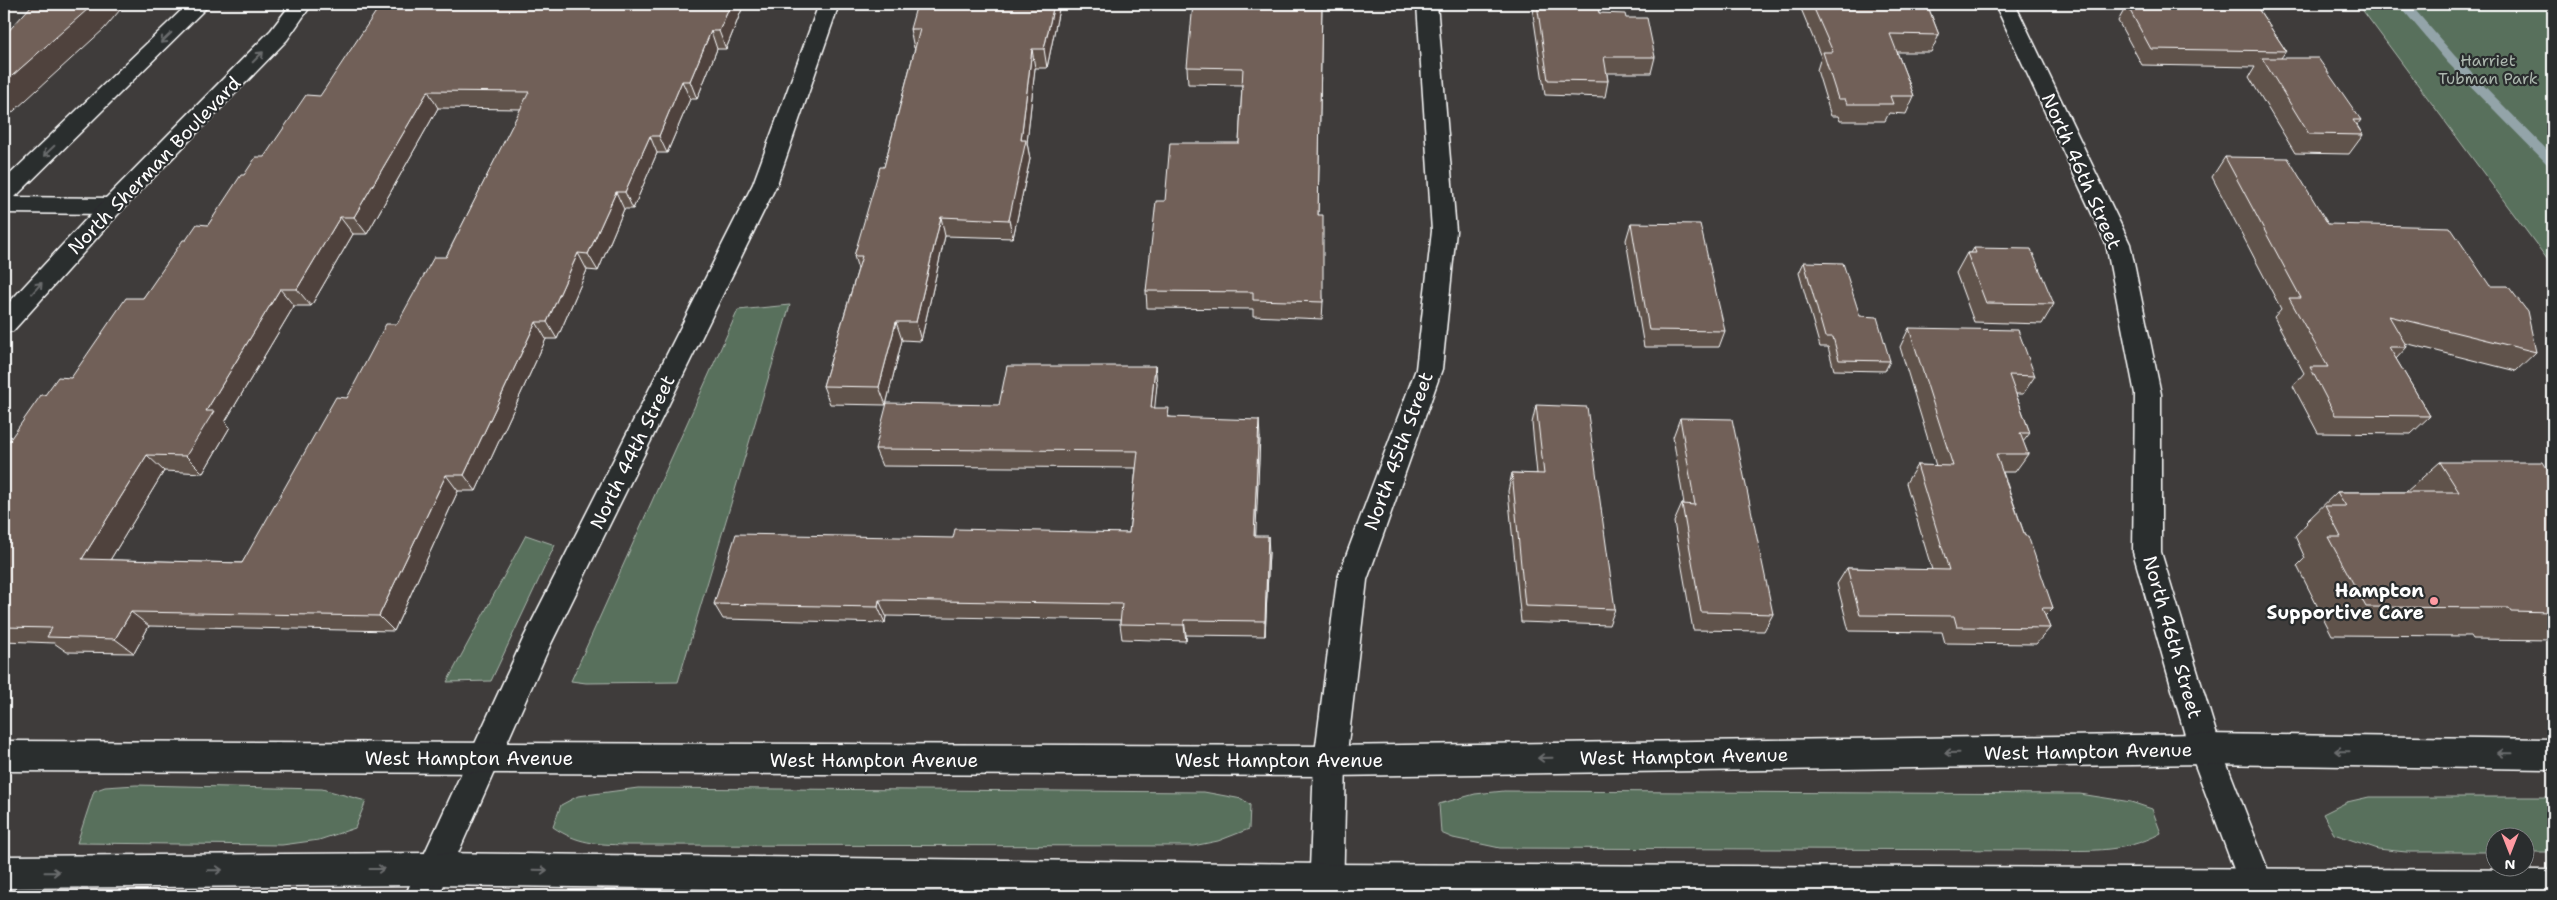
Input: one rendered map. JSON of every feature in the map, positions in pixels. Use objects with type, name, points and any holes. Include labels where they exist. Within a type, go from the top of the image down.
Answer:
[{"type":"main road","points":[[4,194],[200,4]]},
{"type":"main road","name":"North Sherman Boulevard","points":[[4,324],[112,206],[280,35],[302,4]]},
{"type":"main road","name":"North 44th Street","points":[[428,882],[536,646],[765,184],[829,4]]},
{"type":"main road","name":"North 45th Street","points":[[1326,888],[1330,761],[1352,580],[1428,369],[1444,231],[1427,4]]},
{"type":"main road","name":"North 46th Street","points":[[2005,4],[2118,244],[2148,394],[2147,552],[2205,749],[2259,891]]},
{"type":"main road","points":[[4,205],[112,206]]},
{"type":"main road","name":"West Hampton Avenue","points":[[4,756],[1330,761],[2205,749],[2553,754]]},
{"type":"main road","points":[[4,872],[428,882],[794,885],[2459,892],[2553,887]]},
{"type":"green space","name":"Harriet Tubman Park","points":[[2358,4],[2553,4],[2553,267]]},
{"type":"green space","points":[[790,305],[678,682],[586,683],[571,681],[738,310]]},
{"type":"green space","points":[[526,535],[555,545],[491,681],[447,682]]},
{"type":"green space","points":[[136,785],[322,789],[366,801],[355,828],[319,840],[282,845],[77,843],[94,791],[105,787]]},
{"type":"green space","points":[[638,788],[1204,792],[1242,799],[1250,805],[1249,829],[1218,841],[1193,846],[625,845],[579,840],[553,827],[561,805],[578,796]]},
{"type":"green space","points":[[1504,791],[2080,794],[2131,802],[2152,809],[2161,833],[2132,845],[2117,848],[2070,850],[1500,848],[1453,838],[1441,833],[1439,804],[1475,794]]},
{"type":"green space","points":[[2369,797],[2553,797],[2553,852],[2534,852],[2534,828],[2484,828],[2484,852],[2406,852],[2378,849],[2334,834],[2323,814],[2347,802]]},
{"type":"building","points":[[33,4],[92,4],[4,83],[4,36]]},
{"type":"building","points":[[381,4],[731,4],[719,31],[711,31],[690,81],[682,81],[659,136],[650,136],[625,192],[616,192],[588,254],[578,253],[547,322],[536,322],[464,475],[446,475],[379,616],[131,612],[115,639],[47,637],[52,628],[4,627],[4,448],[41,395],[45,395],[58,377],[71,378],[126,298],[143,298],[183,240],[186,240],[197,224],[208,225],[241,175],[244,175],[256,157],[264,157],[306,95],[320,96]],"holes":[[[428,91],[529,92],[446,257],[434,257],[397,324],[386,324],[347,398],[336,397],[242,563],[82,559],[147,455],[186,456],[214,411],[206,411],[280,289],[297,289],[340,217],[354,217]]]},
{"type":"building","points":[[917,4],[1054,4],[1044,49],[1032,49],[1021,140],[1026,140],[1009,220],[941,217],[916,322],[896,322],[879,387],[823,386],[862,256],[854,256],[880,167],[884,167],[920,29],[910,29]]},
{"type":"building","points":[[1193,4],[1322,4],[1318,215],[1323,215],[1323,302],[1253,300],[1253,292],[1146,291],[1156,201],[1165,201],[1170,143],[1239,143],[1243,68],[1187,67]]},
{"type":"building","points":[[1537,4],[1597,4],[1599,13],[1625,14],[1626,18],[1647,18],[1655,57],[1604,57],[1608,81],[1548,80]]},
{"type":"building","points":[[1812,4],[1927,4],[1939,35],[1890,34],[1914,96],[1890,96],[1893,104],[1847,104],[1845,99],[1838,99],[1823,52],[1833,52]]},
{"type":"building","points":[[2255,4],[2286,51],[2151,49],[2127,5]]},
{"type":"building","points":[[2262,58],[2318,58],[2361,120],[2353,120],[2363,135],[2309,134]]},
{"type":"building","points":[[2225,157],[2288,158],[2328,224],[2450,227],[2490,286],[2508,286],[2527,311],[2536,352],[2389,316],[2407,347],[2389,347],[2430,416],[2335,415],[2310,367],[2328,367],[2289,298],[2301,298]]},
{"type":"building","points":[[1631,223],[1700,224],[1725,331],[1649,330]]},
{"type":"building","points":[[1974,248],[2031,249],[2054,304],[1986,303],[1967,253],[1976,253]]},
{"type":"building","points":[[1804,262],[1843,263],[1860,316],[1877,317],[1890,361],[1839,360],[1833,337],[1825,337]]},
{"type":"building","points":[[1909,328],[2018,330],[2035,376],[2009,375],[2030,433],[2020,433],[2028,454],[1996,454],[2025,536],[2028,536],[2053,608],[2042,608],[2050,628],[1957,627],[1954,616],[1860,615],[1847,568],[1949,570],[1917,465],[1953,466]]},
{"type":"building","points":[[1007,366],[1155,366],[1151,408],[1169,408],[1168,417],[1259,420],[1254,536],[1268,536],[1265,621],[1184,620],[1184,625],[1120,624],[1122,604],[879,600],[878,607],[714,604],[736,534],[953,538],[955,529],[1129,533],[1138,451],[875,449],[887,403],[999,405]]},
{"type":"building","points":[[1536,405],[1587,407],[1615,609],[1525,606],[1512,473],[1544,474]]},
{"type":"building","points":[[1680,418],[1732,419],[1773,614],[1701,612],[1682,504],[1695,505]]},
{"type":"building","name":"Hampton Supportive Care","points":[[2440,462],[2543,462],[2553,478],[2553,612],[2511,611],[2509,608],[2366,607],[2328,537],[2341,537],[2325,506],[2346,506],[2337,492],[2459,492]]},
{"type":"waterway","points":[[2404,4],[2451,59],[2553,163]]},
{"type":"place","name":"Hampton Supportive Care","points":[[2434,601]]}]
